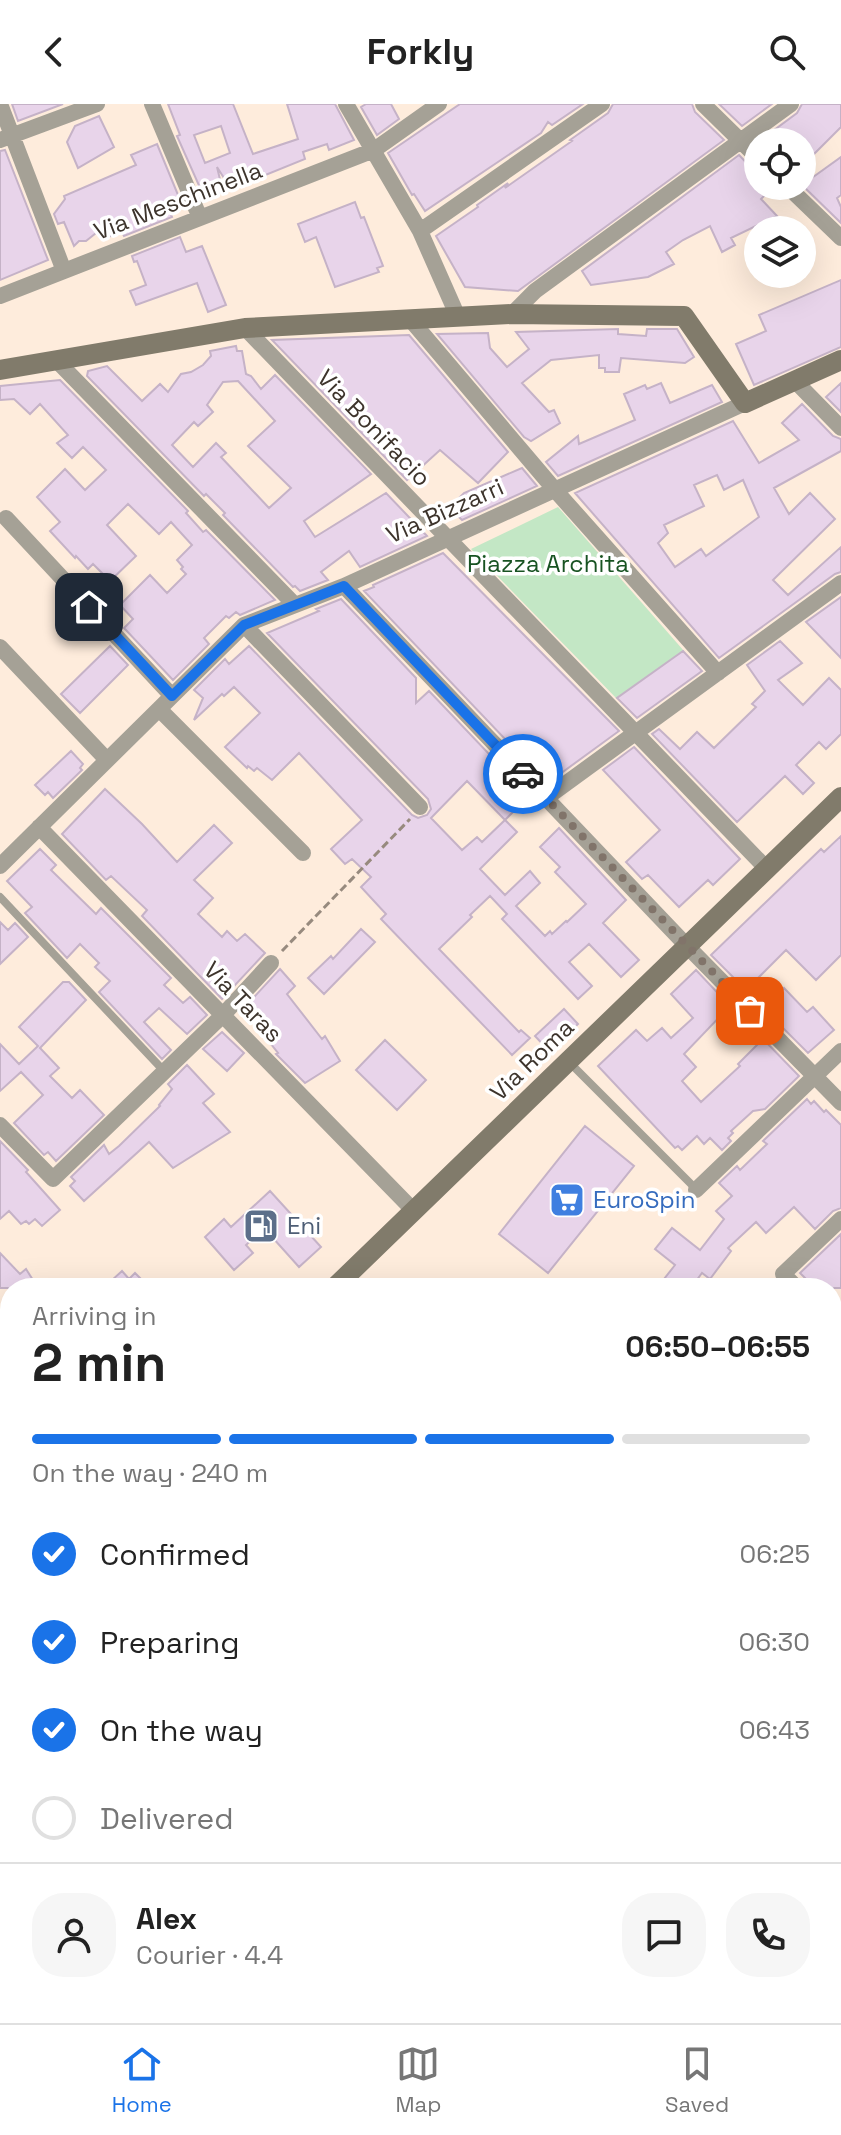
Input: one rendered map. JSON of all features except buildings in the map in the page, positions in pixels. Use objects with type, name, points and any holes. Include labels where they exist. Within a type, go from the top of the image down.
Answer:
[{"type":"street","points":[[0,104],[7,138],[64,271]]},
{"type":"street","points":[[7,138],[97,104]]},
{"type":"street","points":[[152,104],[200,218]]},
{"type":"street","points":[[346,104],[420,231],[458,317]]},
{"type":"street","name":"Via Meschinella","points":[[0,296],[374,150],[439,104]]},
{"type":"street","points":[[420,231],[602,104]]},
{"type":"street","points":[[703,104],[744,144]]},
{"type":"street","points":[[512,314],[535,291],[791,104]]},
{"type":"street","points":[[802,200],[841,238]]},
{"type":"street","points":[[0,370],[245,328],[512,314],[684,316],[745,403]]},
{"type":"street","points":[[410,319],[555,490],[718,673]]},
{"type":"street","name":"Via Bonifacio","points":[[245,328],[636,733]]},
{"type":"street","name":"Via Bizzarri","points":[[0,866],[244,625],[344,586],[841,360]]},
{"type":"street","points":[[58,362],[295,605]]},
{"type":"street","points":[[795,381],[841,428]]},
{"type":"street","points":[[6,518],[172,696]]},
{"type":"street","points":[[546,798],[841,583]]},
{"type":"street","points":[[344,586],[841,1103]]},
{"type":"street","points":[[244,625],[420,807]]},
{"type":"street","points":[[0,647],[107,760]]},
{"type":"street","points":[[159,709],[303,853]]},
{"type":"street","points":[[636,733],[766,868]]},
{"type":"street","name":"Via Roma","points":[[344,1278],[841,797]]},
{"type":"street","name":"Via Taras","points":[[39,827],[413,1210]]},
{"type":"street","points":[[0,1125],[53,1179],[223,1015],[271,963]]},
{"type":"street","points":[[696,1190],[841,1051]]},
{"type":"street","points":[[787,1278],[783,1274],[841,1219]]},
{"type":"lane","points":[[0,897],[164,1071]]},
{"type":"lane","points":[[567,1061],[696,1190]]},
{"type":"path","points":[[271,963],[420,807]]},
{"type":"green space","name":"Piazza Archita","points":[[558,507],[684,651],[617,699],[471,549]]},
{"type":"way so far","points":[[523,774],[750,1011]]},
{"type":"place","name":"EuroSpin","points":[[567,1200]]},
{"type":"place","name":"Eni","points":[[261,1226]]},
{"type":"route","points":[[89,607],[172,696],[244,625],[344,586],[523,774]]}]
